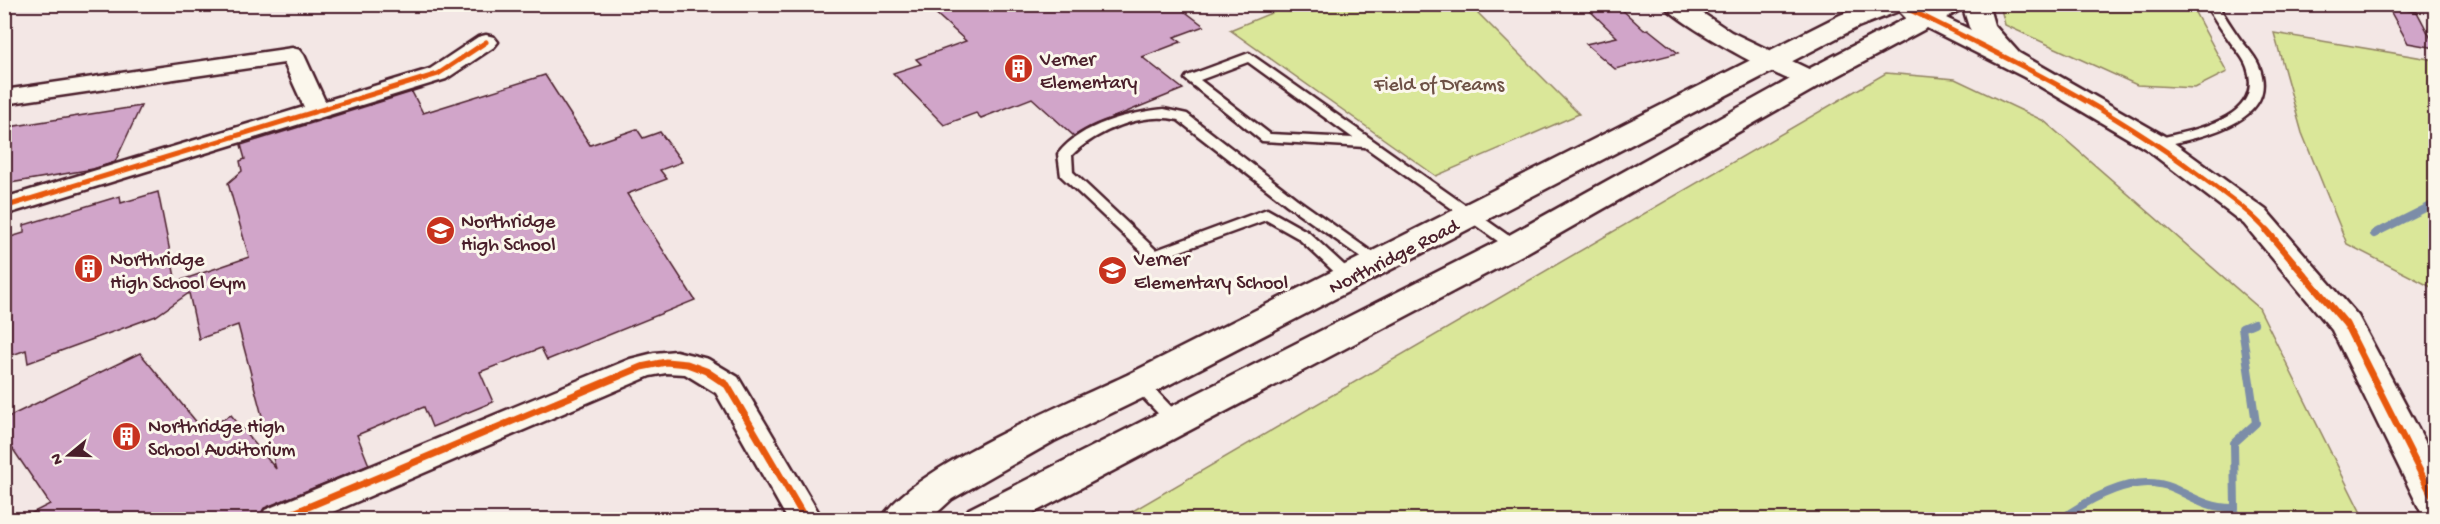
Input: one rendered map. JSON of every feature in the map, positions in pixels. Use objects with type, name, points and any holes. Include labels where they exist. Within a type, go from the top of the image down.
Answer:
[{"type":"main road","name":"Northridge Road","points":[[901,519],[938,488],[1041,431],[1140,384],[1849,21],[1893,4]]},
{"type":"main road","points":[[1898,4],[1940,11],[2016,62],[2156,143],[2255,218],[2346,324],[2436,503]]},
{"type":"main road","points":[[1975,4],[1982,27],[2016,62]]},
{"type":"main road","points":[[983,519],[1514,246],[1812,79],[1940,11]]},
{"type":"main road","points":[[1874,46],[1916,44],[1969,50],[2016,62]]},
{"type":"street","points":[[1674,4],[1693,21],[1725,40],[1812,79]]},
{"type":"street","points":[[4,207],[438,74],[486,42]]},
{"type":"street","points":[[4,97],[292,55],[318,111]]},
{"type":"street","points":[[277,519],[641,367],[672,361],[689,363],[709,371],[727,385],[806,519]]},
{"type":"lane","points":[[2156,143],[2229,121],[2248,108],[2257,92],[2258,80],[2251,62],[2211,4]]},
{"type":"lane","points":[[1370,143],[1267,138],[1191,79],[1249,57],[1370,143],[1470,215],[1514,246]]},
{"type":"lane","points":[[1292,202],[1155,256],[1066,173],[1065,154],[1072,144],[1135,117],[1166,113],[1182,117],[1292,202],[1378,263]]},
{"type":"lane","points":[[1266,214],[1303,235],[1349,277]]},
{"type":"lane","points":[[1140,384],[1175,421]]},
{"type":"green space","name":"Field of Dreams","points":[[1293,4],[1470,5],[1579,114],[1436,176],[1230,30]]},
{"type":"green space","points":[[2000,5],[2191,5],[2227,72],[2195,88],[2137,85],[2005,25]]},
{"type":"green space","points":[[2274,33],[2435,60],[2435,289],[2347,244],[2302,133]]},
{"type":"green space","points":[[1886,73],[1955,79],[2044,121],[2259,308],[2364,519],[1119,519]]},
{"type":"building","name":"Verner Elementary","points":[[948,4],[1175,4],[1204,26],[1174,37],[1181,42],[1142,57],[1183,89],[1092,126],[1074,136],[1032,98],[981,118],[976,113],[944,125],[893,73],[921,64],[916,59],[966,41],[932,10]]},
{"type":"building","points":[[1583,4],[1616,4],[1644,30],[1648,29],[1678,53],[1615,69],[1586,44],[1617,37]]},
{"type":"building","points":[[2388,7],[2417,12],[2436,48],[2408,43]]},
{"type":"building","points":[[545,75],[590,145],[637,129],[643,138],[660,132],[682,162],[660,170],[667,179],[627,194],[695,300],[547,360],[541,348],[480,372],[493,402],[432,427],[424,407],[357,435],[369,465],[264,508],[260,515],[249,519],[20,519],[50,504],[4,436],[4,419],[140,353],[203,430],[231,415],[276,469],[238,325],[199,339],[189,293],[156,316],[28,363],[26,350],[4,358],[4,239],[24,233],[24,225],[120,196],[121,203],[158,192],[176,282],[249,257],[228,183],[242,171],[240,161],[245,159],[241,145],[412,92],[423,113]]},
{"type":"building","points":[[141,106],[115,162],[93,169],[4,184],[4,135],[9,127]]},
{"type":"waterway","points":[[2376,233],[2436,203]]},
{"type":"waterway","points":[[2374,234],[2379,231]]},
{"type":"waterway","points":[[2060,520],[2099,496],[2129,485],[2144,483],[2173,488],[2210,505],[2235,508],[2234,443],[2256,423],[2242,328],[2254,323]]},
{"type":"cycle path","points":[[1898,4],[2034,71],[2156,143],[2255,217],[2346,324],[2436,503]]},
{"type":"cycle path","points":[[4,207],[438,74],[486,42]]},
{"type":"cycle path","points":[[277,520],[641,367],[666,362],[697,367],[727,385],[806,520]]},
{"type":"place","name":"Verner Elementary","points":[[1019,69]]},
{"type":"place","name":"Northridge High School","points":[[440,231]]},
{"type":"place","name":"Northridge High School Gym","points":[[89,269]]},
{"type":"place","name":"Verner Elementary School","points":[[1113,270]]},
{"type":"place","name":"Northridge High School Auditorium","points":[[127,437]]}]
